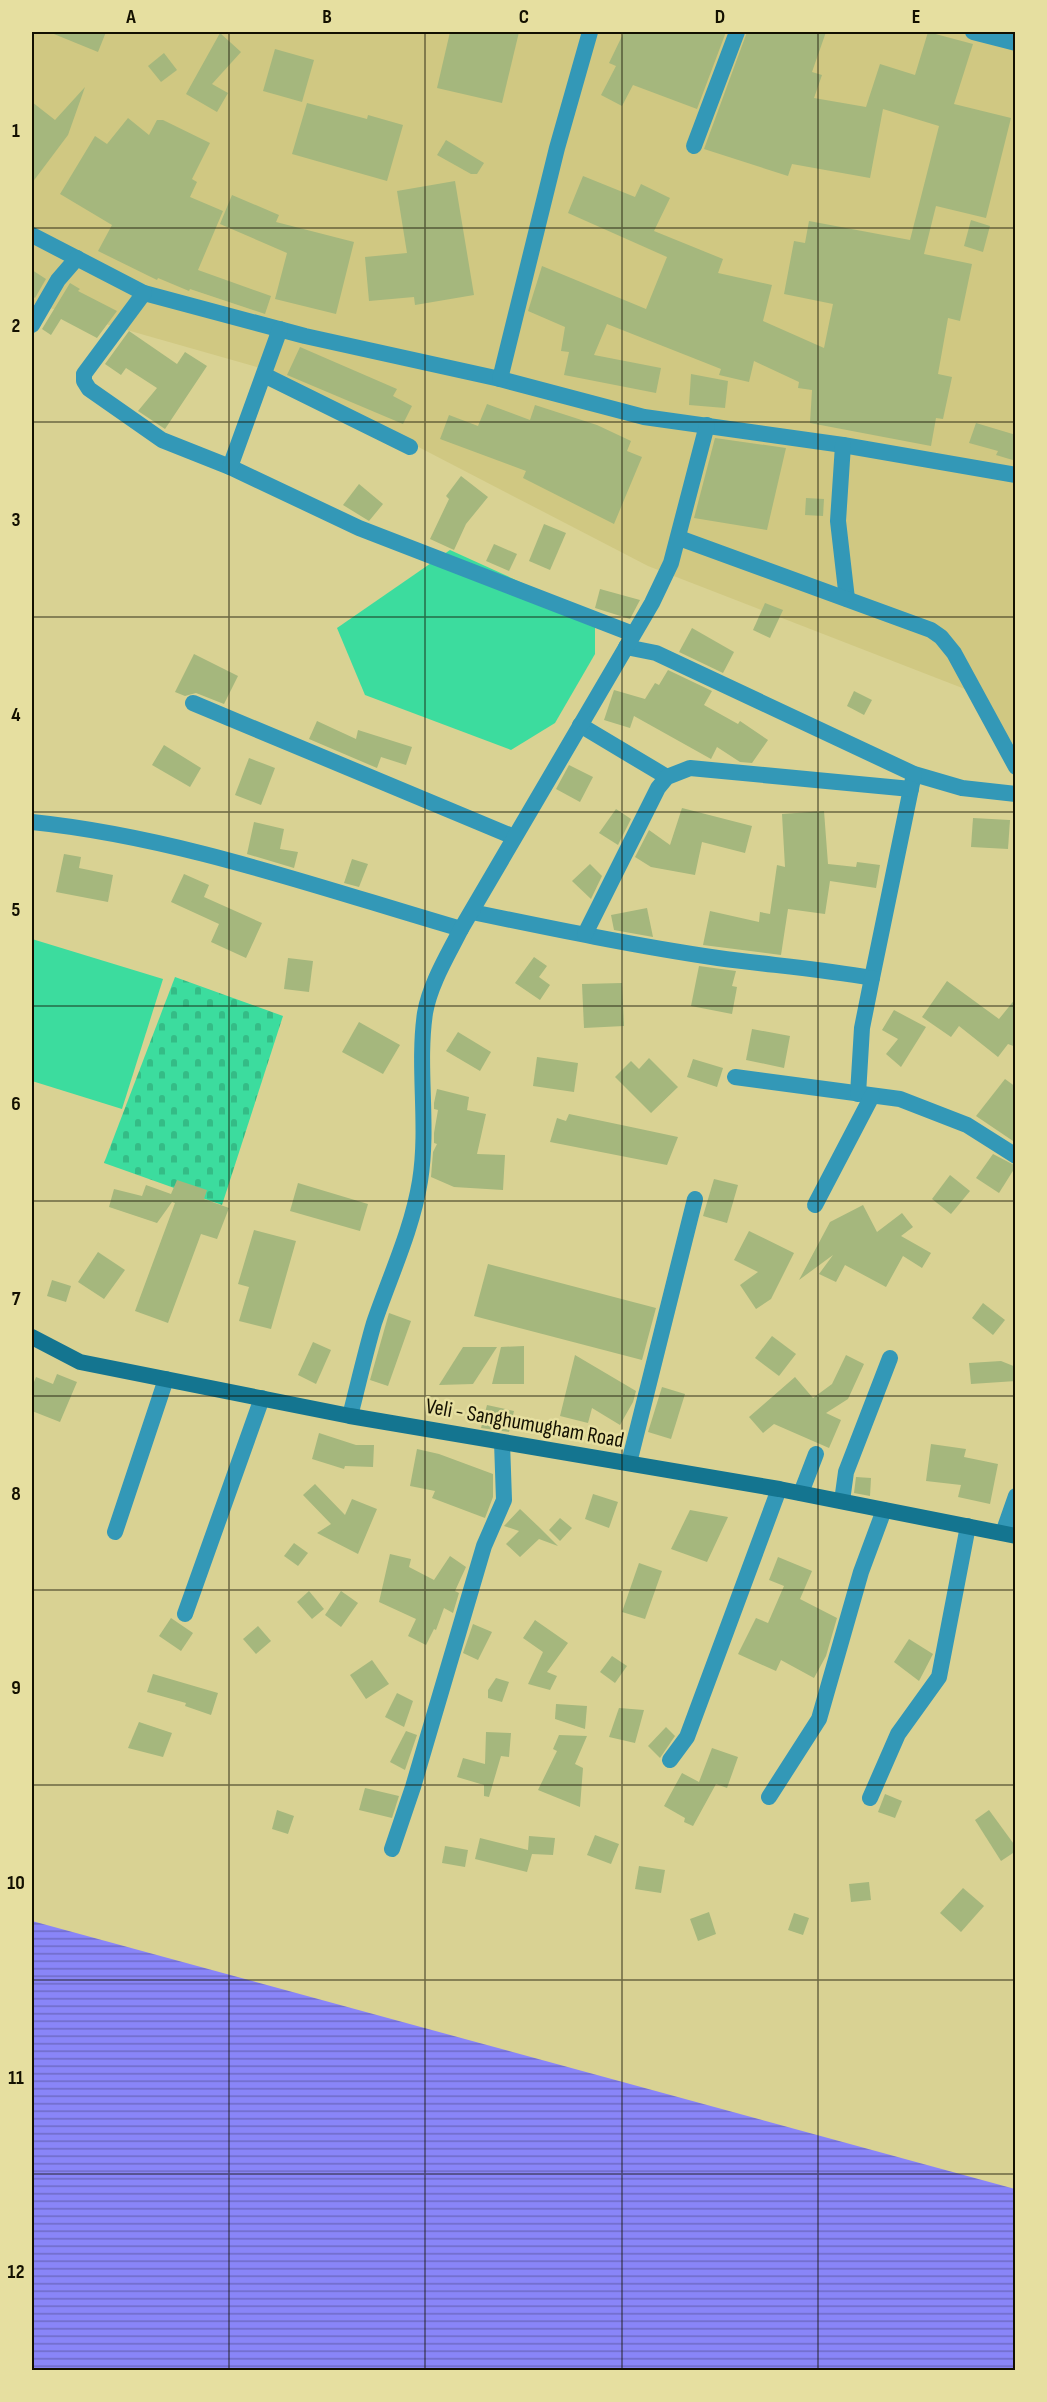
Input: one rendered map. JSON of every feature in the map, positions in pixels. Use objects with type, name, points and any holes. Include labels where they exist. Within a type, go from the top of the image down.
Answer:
[{"type":"main road","name":"Veli - Sanghumugham Road","points":[[32,1337],[80,1362],[350,1416],[779,1489],[1009,1534]]},
{"type":"street","points":[[500,379],[557,148],[590,32]]},
{"type":"street","points":[[694,146],[737,32]]},
{"type":"street","points":[[973,32],[1016,43]]},
{"type":"street","points":[[32,235],[144,292],[280,329],[500,379],[644,417],[843,445],[1016,475]]},
{"type":"street","points":[[32,325],[58,280],[77,258]]},
{"type":"street","points":[[144,292],[84,374],[84,381],[89,389],[162,440],[230,466],[359,528],[630,641],[913,782]]},
{"type":"street","points":[[230,466],[280,329]]},
{"type":"street","points":[[264,375],[410,447]]},
{"type":"street","points":[[350,1416],[374,1324],[397,1262],[420,1183],[424,1147],[423,1044],[426,1011],[437,978],[461,929],[630,641],[671,563],[707,425]]},
{"type":"street","points":[[843,445],[838,521],[847,599]]},
{"type":"street","points":[[679,538],[931,630],[941,637],[954,653],[1016,767]]},
{"type":"street","points":[[193,703],[514,837]]},
{"type":"street","points":[[580,725],[667,777]]},
{"type":"street","points":[[585,934],[658,788],[667,777],[690,768],[913,782],[1016,794]]},
{"type":"street","points":[[814,1205],[865,1095],[862,1028],[913,782]]},
{"type":"street","points":[[32,822],[134,838],[227,860],[461,929]]},
{"type":"street","points":[[472,912],[557,931],[716,958],[818,968],[872,978]]},
{"type":"street","points":[[735,1077],[900,1099],[967,1125],[1016,1156]]},
{"type":"street","points":[[629,1463],[695,1199]]},
{"type":"street","points":[[842,1501],[846,1472],[890,1359]]},
{"type":"street","points":[[115,1532],[166,1379]]},
{"type":"street","points":[[185,1614],[261,1398]]},
{"type":"street","points":[[392,1849],[413,1787],[484,1546],[504,1500],[502,1442]]},
{"type":"street","points":[[801,1493],[816,1454]]},
{"type":"street","points":[[670,1760],[687,1737],[779,1489]]},
{"type":"street","points":[[1009,1534],[1016,1496]]},
{"type":"street","points":[[770,1797],[819,1719],[861,1572],[884,1510]]},
{"type":"street","points":[[870,1798],[898,1734],[939,1677],[968,1526]]},
{"type":"shaded area","points":[[32,32],[1015,32],[1015,746],[970,691],[648,566],[274,372],[32,303]]},
{"type":"shaded area","points":[[32,1921],[1015,2189],[1015,2370],[32,2370]]},
{"type":"green space","points":[[450,550],[595,616],[595,654],[555,723],[511,750],[365,695],[337,628]]},
{"type":"green space","points":[[32,939],[163,979],[122,1109],[32,1081]]},
{"type":"green space","points":[[175,977],[283,1016],[222,1205],[104,1163]]},
{"type":"building","points":[[49,32],[106,32],[98,52]]},
{"type":"building","points":[[450,32],[519,32],[502,103],[437,88]]},
{"type":"building","points":[[624,32],[726,32],[697,109],[633,85],[622,106],[601,95],[616,66],[609,63]]},
{"type":"building","points":[[747,32],[826,32],[812,72],[822,75],[814,98],[866,107],[880,64],[915,75],[928,32],[973,44],[954,104],[1011,118],[986,218],[936,206],[924,254],[972,264],[960,321],[948,318],[938,374],[952,377],[943,419],[936,418],[931,446],[810,423],[812,390],[798,388],[799,382],[754,361],[749,382],[719,375],[721,369],[607,324],[594,355],[661,368],[656,393],[564,375],[569,352],[561,351],[565,327],[528,311],[542,266],[646,309],[667,257],[568,213],[583,176],[635,197],[641,184],[670,198],[654,231],[723,259],[718,273],[772,285],[763,321],[824,348],[833,304],[784,294],[794,241],[805,243],[809,221],[910,240],[939,126],[883,109],[870,178],[792,164],[788,176],[704,149]]},
{"type":"building","points":[[220,33],[241,52],[212,84],[228,93],[217,112],[186,94]]},
{"type":"building","points":[[275,49],[314,60],[302,102],[263,91]]},
{"type":"building","points":[[164,53],[177,70],[161,82],[148,66]]},
{"type":"building","points":[[85,87],[68,135],[32,183],[32,102],[55,120]]},
{"type":"building","points":[[307,103],[367,119],[368,115],[403,125],[387,181],[292,154]]},
{"type":"building","points":[[128,118],[149,135],[157,120],[163,120],[210,143],[192,179],[197,182],[190,197],[223,211],[198,270],[271,296],[265,314],[190,289],[189,291],[158,278],[157,280],[98,251],[112,225],[60,194],[95,136],[107,144]]},
{"type":"building","points":[[446,140],[484,163],[477,174],[471,174],[437,155]]},
{"type":"building","points":[[455,181],[474,295],[415,305],[414,297],[369,301],[365,257],[407,253],[397,191]]},
{"type":"building","points":[[232,195],[279,215],[276,222],[354,242],[336,314],[275,299],[287,253],[220,224]]},
{"type":"building","points":[[971,220],[990,226],[983,252],[964,246]]},
{"type":"building","points":[[32,270],[46,279],[35,298],[32,296]]},
{"type":"building","points":[[70,283],[80,289],[78,291],[117,311],[97,338],[61,319],[51,335],[42,329]]},
{"type":"building","points":[[129,331],[177,364],[185,352],[207,366],[165,429],[138,411],[157,388],[126,368],[121,375],[105,364]]},
{"type":"building","points":[[300,347],[397,389],[393,396],[412,406],[403,424],[287,375]]},
{"type":"building","points":[[691,374],[728,381],[725,408],[689,405]]},
{"type":"building","points":[[487,404],[530,420],[535,405],[597,425],[631,441],[627,451],[642,457],[614,524],[523,478],[526,471],[440,439],[449,415],[478,426]]},
{"type":"building","points":[[976,423],[1016,435],[1016,461],[996,455],[998,451],[969,443]]},
{"type":"building","points":[[715,438],[786,448],[767,530],[694,518]]},
{"type":"building","points":[[461,476],[488,497],[466,524],[454,550],[430,539],[449,499],[446,496]]},
{"type":"building","points":[[359,484],[383,504],[369,521],[343,505]]},
{"type":"building","points":[[806,498],[824,499],[823,516],[805,515]]},
{"type":"building","points":[[544,524],[566,533],[550,570],[529,561]]},
{"type":"building","points":[[494,544],[517,554],[509,571],[486,561]]},
{"type":"building","points":[[600,589],[640,600],[630,619],[595,608]]},
{"type":"building","points":[[765,603],[783,610],[770,638],[753,630]]},
{"type":"building","points":[[692,628],[734,652],[723,673],[679,652]]},
{"type":"building","points":[[194,654],[238,676],[224,704],[196,693],[185,696],[175,692]]},
{"type":"building","points":[[668,670],[712,691],[704,705],[738,724],[740,721],[768,740],[752,763],[740,762],[717,747],[711,759],[634,716],[630,728],[604,720],[614,690],[645,699],[655,683],[659,685]]},
{"type":"building","points":[[854,691],[872,700],[864,715],[847,706]]},
{"type":"building","points":[[317,721],[356,739],[358,730],[412,747],[406,765],[381,757],[377,768],[309,739]]},
{"type":"building","points":[[164,745],[201,768],[190,787],[152,765]]},
{"type":"building","points":[[249,758],[275,768],[261,805],[235,795]]},
{"type":"building","points":[[569,765],[593,777],[580,802],[556,789]]},
{"type":"building","points":[[682,808],[752,826],[745,853],[702,842],[695,875],[651,867],[635,857],[649,830],[670,845]]},
{"type":"building","points":[[616,809],[631,819],[618,845],[599,833]]},
{"type":"building","points":[[824,811],[828,864],[856,867],[857,862],[880,865],[876,888],[830,881],[825,914],[788,909],[781,955],[703,945],[710,911],[759,922],[760,912],[770,914],[777,865],[785,867],[782,814]]},
{"type":"building","points":[[973,818],[1010,820],[1008,849],[971,847]]},
{"type":"building","points":[[254,822],[284,829],[280,849],[298,852],[294,868],[247,854]]},
{"type":"building","points":[[64,854],[81,857],[79,868],[113,875],[108,902],[56,892]]},
{"type":"building","points":[[352,859],[368,864],[359,887],[344,883]]},
{"type":"building","points":[[590,864],[602,876],[591,899],[572,881]]},
{"type":"building","points":[[184,874],[209,885],[204,897],[262,923],[246,958],[211,942],[219,924],[171,902]]},
{"type":"building","points":[[647,908],[653,937],[614,930],[611,915]]},
{"type":"building","points":[[534,957],[547,966],[539,977],[550,985],[540,1000],[515,983]]},
{"type":"building","points":[[288,958],[313,961],[309,992],[284,989]]},
{"type":"building","points":[[699,966],[736,971],[732,986],[737,987],[732,1014],[691,1006]]},
{"type":"building","points":[[947,981],[999,1019],[1016,998],[1016,1047],[1008,1044],[998,1057],[959,1026],[951,1037],[922,1017]]},
{"type":"building","points":[[622,983],[624,1026],[584,1028],[582,984]]},
{"type":"building","points":[[894,1010],[926,1027],[901,1067],[886,1054],[898,1039],[882,1030]]},
{"type":"building","points":[[359,1022],[400,1045],[383,1074],[342,1052]]},
{"type":"building","points":[[752,1029],[790,1036],[784,1068],[746,1060]]},
{"type":"building","points":[[458,1032],[491,1052],[480,1071],[446,1051]]},
{"type":"building","points":[[537,1057],[578,1063],[574,1092],[533,1086]]},
{"type":"building","points":[[649,1058],[678,1087],[651,1113],[615,1077],[631,1061],[639,1069]]},
{"type":"building","points":[[693,1059],[723,1068],[717,1087],[687,1077]]},
{"type":"building","points":[[1005,1079],[1016,1087],[1016,1143],[976,1116]]},
{"type":"building","points":[[437,1089],[469,1097],[467,1110],[486,1114],[477,1154],[505,1155],[503,1190],[454,1187],[431,1177],[433,1152],[437,1144],[434,1143],[434,1133],[438,1110],[434,1109],[434,1103]]},
{"type":"building","points":[[569,1114],[678,1137],[667,1165],[550,1142],[557,1118],[566,1121]]},
{"type":"building","points":[[993,1154],[1016,1166],[999,1193],[976,1178]]},
{"type":"building","points":[[950,1175],[970,1191],[951,1214],[932,1199]]},
{"type":"building","points":[[714,1179],[738,1185],[727,1223],[703,1216]]},
{"type":"building","points":[[177,1180],[207,1190],[204,1199],[229,1208],[217,1239],[201,1234],[168,1323],[135,1311],[175,1203],[172,1202],[157,1223],[109,1207],[114,1189],[142,1196],[146,1185],[171,1194]]},
{"type":"building","points":[[298,1183],[368,1204],[360,1231],[290,1211]]},
{"type":"building","points":[[863,1205],[877,1232],[902,1213],[913,1227],[901,1236],[931,1253],[922,1268],[903,1256],[886,1287],[845,1265],[836,1282],[819,1274],[833,1255],[799,1280],[830,1222]]},
{"type":"building","points":[[254,1230],[296,1241],[271,1329],[239,1321],[249,1287],[238,1284]]},
{"type":"building","points":[[749,1231],[794,1253],[771,1299],[756,1309],[740,1285],[758,1272],[734,1260]]},
{"type":"building","points":[[98,1252],[125,1270],[104,1299],[78,1282]]},
{"type":"building","points":[[488,1264],[656,1308],[642,1360],[474,1316]]},
{"type":"building","points":[[52,1280],[71,1286],[66,1302],[47,1296]]},
{"type":"building","points":[[983,1303],[1005,1320],[993,1335],[972,1318]]},
{"type":"building","points":[[389,1313],[411,1321],[388,1386],[370,1380]]},
{"type":"building","points":[[772,1336],[796,1354],[779,1376],[755,1358]]},
{"type":"building","points":[[313,1342],[331,1350],[316,1384],[298,1375]]},
{"type":"building","points":[[524,1346],[524,1384],[492,1384],[501,1347]]},
{"type":"building","points":[[463,1347],[497,1347],[473,1384],[439,1385]]},
{"type":"building","points":[[575,1355],[636,1391],[633,1402],[620,1425],[592,1408],[588,1423],[560,1416]]},
{"type":"building","points":[[846,1355],[864,1364],[848,1399],[826,1413],[841,1420],[829,1448],[774,1424],[763,1433],[749,1417],[795,1377],[813,1398],[832,1384]]},
{"type":"building","points":[[1001,1361],[1016,1367],[1016,1381],[971,1384],[969,1363]]},
{"type":"building","points":[[57,1374],[77,1382],[60,1422],[32,1411],[32,1387],[36,1377],[53,1384]]},
{"type":"building","points":[[662,1387],[685,1394],[671,1439],[648,1432]]},
{"type":"building","points":[[487,1405],[514,1411],[509,1432],[481,1428]]},
{"type":"building","points":[[319,1433],[356,1445],[374,1445],[373,1467],[345,1466],[344,1469],[312,1459]]},
{"type":"building","points":[[931,1444],[966,1449],[964,1457],[998,1464],[990,1504],[958,1497],[961,1485],[926,1481]]},
{"type":"building","points":[[417,1449],[439,1454],[493,1474],[493,1497],[485,1518],[432,1498],[435,1491],[410,1486]]},
{"type":"building","points":[[856,1477],[871,1478],[870,1496],[854,1493]]},
{"type":"building","points":[[315,1484],[345,1515],[352,1499],[377,1509],[358,1554],[317,1533],[331,1524],[303,1495]]},
{"type":"building","points":[[593,1494],[618,1502],[609,1528],[585,1519]]},
{"type":"building","points":[[520,1509],[558,1546],[539,1539],[520,1557],[506,1544],[519,1531],[504,1526]]},
{"type":"building","points":[[690,1510],[728,1517],[707,1562],[671,1549]]},
{"type":"building","points":[[560,1518],[572,1528],[560,1541],[549,1530]]},
{"type":"building","points":[[294,1543],[308,1553],[298,1566],[284,1556]]},
{"type":"building","points":[[390,1554],[411,1559],[409,1567],[434,1580],[450,1556],[466,1567],[455,1591],[459,1593],[453,1613],[444,1608],[436,1630],[434,1629],[426,1645],[408,1636],[416,1619],[379,1602]]},
{"type":"building","points":[[778,1557],[812,1571],[800,1599],[837,1618],[826,1656],[814,1678],[781,1660],[776,1671],[738,1654],[756,1618],[768,1623],[784,1586],[769,1580]]},
{"type":"building","points":[[639,1563],[662,1571],[645,1619],[622,1612]]},
{"type":"building","points":[[309,1591],[324,1609],[312,1619],[297,1602]]},
{"type":"building","points":[[341,1591],[358,1603],[341,1627],[325,1615]]},
{"type":"building","points":[[171,1618],[193,1633],[181,1651],[159,1636]]},
{"type":"building","points":[[535,1620],[568,1643],[547,1672],[557,1676],[550,1690],[528,1684],[543,1652],[523,1638]]},
{"type":"building","points":[[473,1624],[492,1632],[478,1660],[463,1653]]},
{"type":"building","points":[[258,1626],[271,1641],[256,1654],[243,1639]]},
{"type":"building","points":[[909,1639],[933,1654],[919,1681],[894,1662]]},
{"type":"building","points":[[612,1656],[627,1666],[615,1683],[600,1672]]},
{"type":"building","points":[[372,1660],[389,1684],[366,1699],[350,1675]]},
{"type":"building","points":[[153,1674],[218,1693],[211,1715],[185,1706],[186,1703],[147,1692]]},
{"type":"building","points":[[496,1678],[509,1682],[502,1702],[488,1698],[488,1690]]},
{"type":"building","points":[[397,1693],[413,1701],[404,1727],[385,1717]]},
{"type":"building","points":[[556,1704],[587,1706],[585,1729],[555,1719]]},
{"type":"building","points":[[619,1708],[644,1710],[635,1743],[609,1737]]},
{"type":"building","points":[[139,1722],[172,1733],[163,1757],[128,1748]]},
{"type":"building","points":[[666,1727],[675,1736],[660,1758],[648,1746]]},
{"type":"building","points":[[406,1731],[417,1735],[405,1770],[390,1762]]},
{"type":"building","points":[[486,1732],[511,1733],[509,1757],[501,1756],[489,1797],[484,1796],[484,1785],[457,1777],[463,1758],[485,1764]]},
{"type":"building","points":[[559,1735],[587,1736],[575,1764],[583,1768],[580,1807],[538,1790],[557,1751],[553,1749]]},
{"type":"building","points":[[712,1748],[738,1757],[727,1788],[716,1784],[693,1826],[684,1822],[685,1818],[664,1806],[682,1773],[699,1782]]},
{"type":"building","points":[[365,1788],[399,1796],[392,1818],[359,1810]]},
{"type":"building","points":[[885,1794],[902,1801],[895,1818],[878,1812]]},
{"type":"building","points":[[277,1810],[294,1816],[288,1834],[272,1829]]},
{"type":"building","points":[[989,1810],[1016,1847],[1016,1851],[1001,1861],[975,1820]]},
{"type":"building","points":[[595,1835],[619,1844],[611,1864],[587,1855]]},
{"type":"building","points":[[529,1836],[555,1838],[553,1855],[532,1854],[527,1872],[475,1859],[480,1838],[528,1850]]},
{"type":"building","points":[[445,1846],[468,1850],[465,1867],[442,1863]]},
{"type":"building","points":[[639,1866],[665,1870],[661,1893],[635,1889]]},
{"type":"building","points":[[869,1882],[871,1900],[851,1902],[849,1884]]},
{"type":"building","points":[[963,1888],[984,1906],[961,1932],[940,1913]]},
{"type":"building","points":[[709,1912],[716,1934],[698,1941],[690,1919]]},
{"type":"building","points":[[794,1913],[809,1918],[803,1935],[788,1930]]}]
